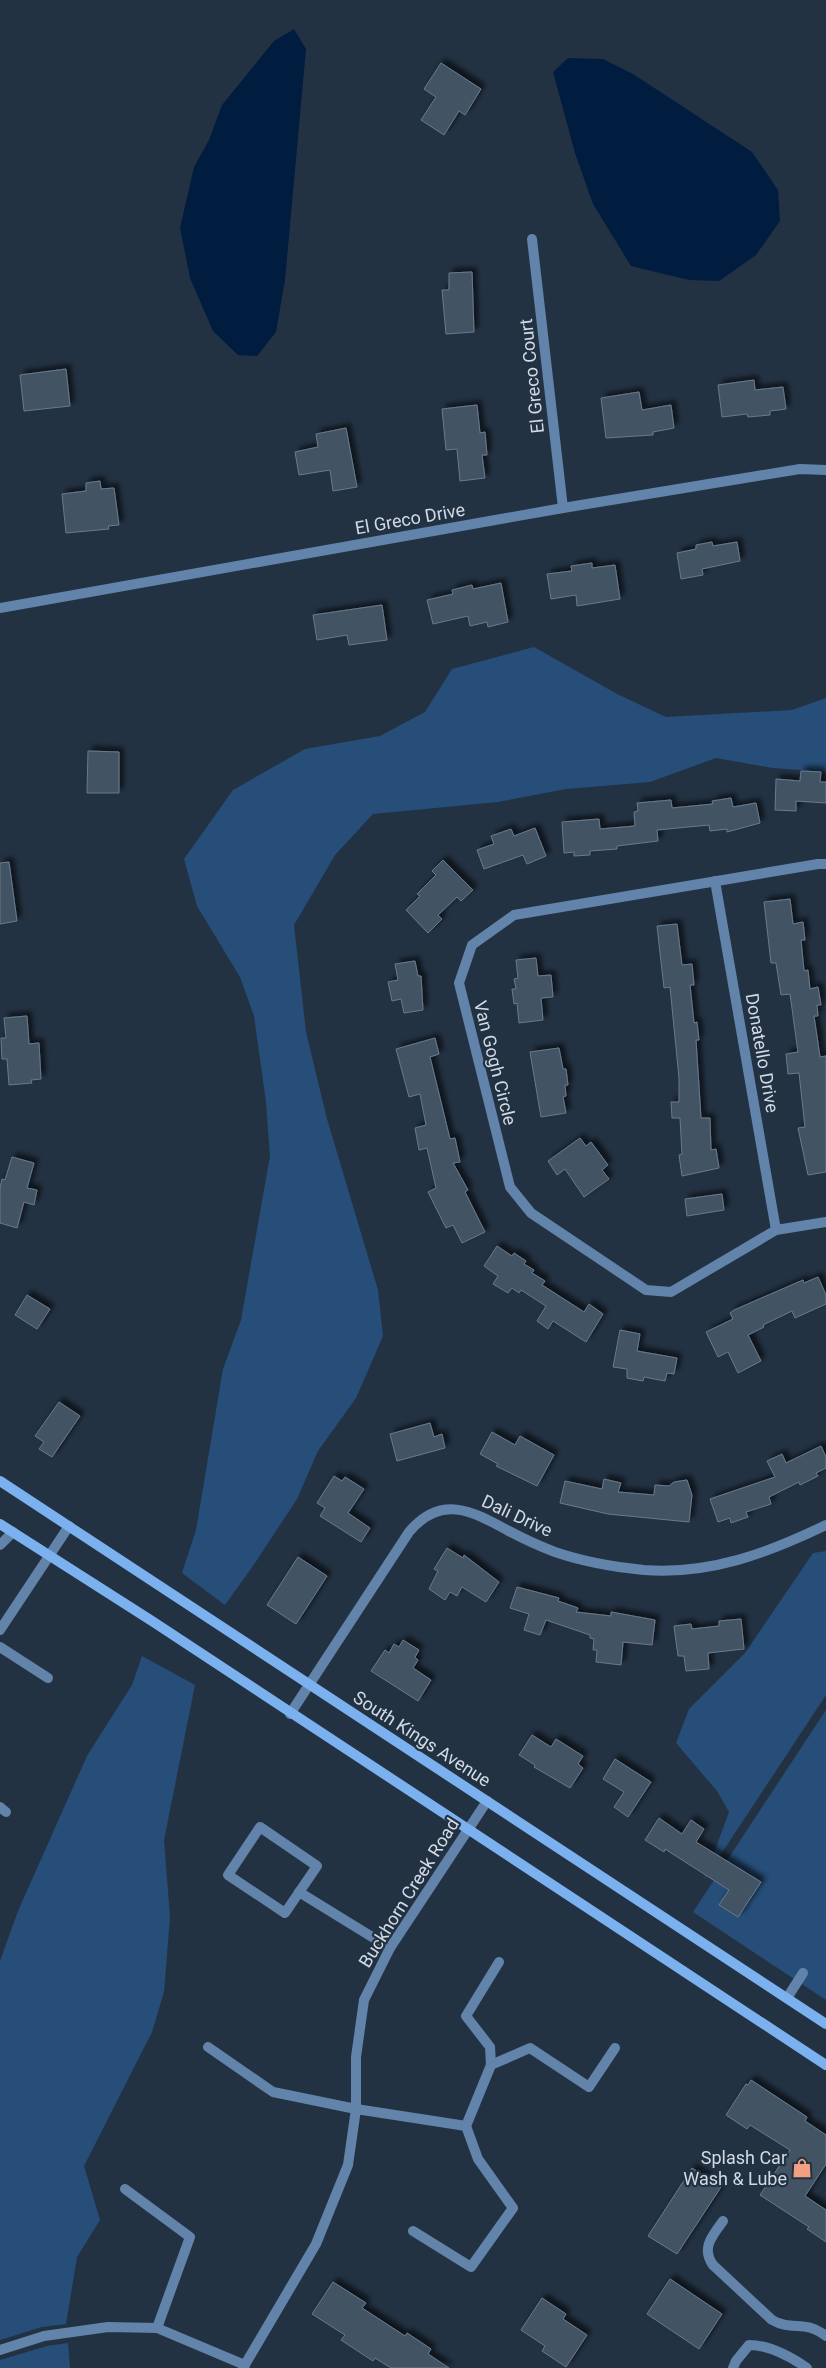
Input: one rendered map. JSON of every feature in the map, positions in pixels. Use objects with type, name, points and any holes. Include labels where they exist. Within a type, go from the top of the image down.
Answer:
[{"type":"main road","name":"South Kings Avenue","points":[[0,1481],[826,2024]]},
{"type":"main road","points":[[0,1524],[826,2065]]},
{"type":"street","name":"El Greco Court","points":[[532,239],[563,508]]},
{"type":"street","name":"El Greco Drive","points":[[0,608],[563,508],[800,469],[826,470]]},
{"type":"street","name":"Van Gogh Circle","points":[[826,864],[514,915],[472,945],[459,983],[510,1187],[531,1213],[646,1290],[671,1292],[776,1230],[826,1222]]},
{"type":"street","name":"Donatello Drive","points":[[715,881],[776,1230]]},
{"type":"street","name":"Dali Drive","points":[[290,1714],[409,1532],[421,1520],[437,1512],[456,1509],[471,1511],[533,1542],[574,1558],[620,1566],[669,1570],[734,1562],[776,1548],[826,1525]]},
{"type":"street","points":[[0,1630],[69,1526]]},
{"type":"street","points":[[0,1545],[13,1532]]},
{"type":"street","points":[[0,1647],[48,1678]]},
{"type":"street","name":"Buckhorn Creek Road","points":[[244,2366],[316,2244],[348,2165],[356,2109],[356,2057],[364,2000],[390,1948],[488,1801]]},
{"type":"street","points":[[260,1827],[317,1866],[299,1892],[285,1913],[228,1875],[260,1827]]},
{"type":"street","points":[[299,1892],[390,1948]]},
{"type":"street","points":[[413,2231],[471,2267],[513,2208],[478,2158],[466,2126],[491,2065],[490,2047],[466,2016],[499,1962]]},
{"type":"street","points":[[787,1998],[803,1973]]},
{"type":"street","points":[[208,2047],[273,2092],[356,2109],[466,2126]]},
{"type":"street","points":[[491,2065],[530,2048],[589,2088],[615,2048]]},
{"type":"street","points":[[125,2190],[190,2237],[158,2328]]},
{"type":"street","points":[[723,2221],[706,2248],[708,2258],[713,2265],[772,2320],[779,2324],[791,2326],[809,2326],[826,2336]]},
{"type":"street","points":[[0,2350],[44,2336],[108,2327],[158,2328],[244,2366]]},
{"type":"street","points":[[733,2368],[736,2361],[749,2345],[758,2345],[794,2360],[807,2368]]},
{"type":"shaded area","points":[[294,29],[306,49],[285,280],[276,332],[257,356],[238,355],[213,331],[190,278],[180,228],[194,167],[209,140],[222,105],[274,41]]},
{"type":"shaded area","points":[[568,58],[603,59],[633,74],[752,152],[778,190],[780,221],[756,255],[719,281],[689,280],[631,266],[593,204],[575,153],[553,72]]},
{"type":"shaded area","points":[[534,647],[617,694],[666,717],[792,710],[826,698],[826,772],[773,768],[716,758],[650,782],[566,789],[498,802],[373,814],[335,855],[294,925],[306,1032],[327,1119],[378,1290],[383,1336],[356,1398],[318,1451],[297,1499],[225,1605],[182,1573],[196,1530],[223,1369],[241,1320],[270,1156],[266,1102],[254,1016],[240,977],[197,906],[184,859],[233,790],[305,749],[380,736],[425,712],[452,669]]},
{"type":"shaded area","points":[[826,1551],[826,1695],[704,1880],[729,1812],[717,1791],[676,1743],[689,1709],[745,1653],[813,1553]]},
{"type":"shaded area","points":[[142,1656],[195,1685],[164,1840],[170,1917],[164,1992],[152,2032],[84,2166],[100,2220],[77,2257],[66,2324],[42,2327],[0,2340],[0,1961],[18,1911],[87,1756],[132,1685]]},
{"type":"shaded area","points":[[826,1710],[826,2000],[693,1912]]},
{"type":"shaded area","points":[[68,2343],[70,2368],[0,2368],[0,2360],[47,2346]]},
{"type":"building","points":[[441,63],[481,89],[465,115],[459,111],[444,135],[421,120],[436,97],[424,89]]},
{"type":"building","points":[[472,272],[474,332],[446,334],[442,290],[449,290],[449,273]]},
{"type":"building","points":[[66,369],[70,406],[24,411],[20,375]]},
{"type":"building","points":[[754,380],[755,390],[783,387],[786,409],[770,411],[770,415],[748,417],[747,414],[722,417],[718,385]]},
{"type":"building","points":[[639,392],[642,410],[671,405],[674,428],[653,432],[653,435],[606,438],[601,398]]},
{"type":"building","points":[[477,405],[480,433],[485,432],[487,455],[482,455],[485,478],[460,481],[457,449],[446,450],[442,409]]},
{"type":"building","points":[[346,428],[357,487],[333,491],[330,470],[299,475],[295,452],[318,447],[316,434]]},
{"type":"building","points":[[100,481],[101,489],[114,488],[119,525],[108,526],[109,529],[66,533],[62,494],[86,491],[86,483]]},
{"type":"building","points":[[712,542],[713,546],[737,542],[740,561],[702,569],[703,575],[681,579],[677,553],[696,549],[696,545]]},
{"type":"building","points":[[592,563],[592,568],[615,565],[620,599],[577,606],[576,595],[551,599],[547,574],[572,571],[571,566]]},
{"type":"building","points":[[501,583],[508,622],[488,627],[487,622],[470,626],[468,616],[433,624],[427,600],[453,594],[452,590],[472,585],[473,589]]},
{"type":"building","points":[[382,605],[387,640],[349,645],[347,635],[317,640],[313,615]]},
{"type":"building","points":[[88,751],[119,752],[119,793],[87,793]]},
{"type":"building","points":[[801,771],[821,772],[820,782],[826,782],[826,803],[796,801],[796,811],[775,810],[776,779],[800,781]]},
{"type":"building","points":[[731,798],[733,807],[756,803],[760,823],[727,832],[727,829],[710,831],[709,825],[657,830],[658,841],[617,846],[617,849],[590,851],[590,855],[574,856],[574,852],[564,853],[562,822],[599,819],[600,829],[635,826],[634,812],[638,811],[637,803],[671,800],[672,808],[713,804],[712,801]]},
{"type":"building","points":[[535,828],[546,856],[527,864],[523,855],[484,869],[477,850],[494,844],[491,836],[511,829],[514,836]]},
{"type":"building","points":[[443,860],[473,890],[461,901],[457,897],[438,915],[442,919],[428,933],[406,910],[420,896],[417,894],[436,875],[432,871]]},
{"type":"building","points":[[9,862],[17,921],[0,924],[0,863]]},
{"type":"building","points":[[790,899],[793,924],[803,922],[805,940],[801,940],[804,971],[808,970],[810,989],[818,987],[821,1005],[817,1005],[818,1016],[814,1016],[820,1057],[826,1056],[826,1172],[808,1175],[798,1128],[805,1127],[799,1073],[788,1074],[786,1054],[798,1052],[790,994],[781,995],[776,963],[771,963],[764,902]]},
{"type":"building","points":[[677,924],[682,965],[692,964],[694,985],[690,985],[694,1023],[697,1022],[699,1040],[696,1040],[701,1118],[710,1118],[711,1150],[716,1149],[719,1168],[682,1176],[679,1155],[682,1154],[680,1118],[672,1118],[671,1102],[679,1102],[679,1078],[670,987],[664,988],[657,926]]},
{"type":"building","points":[[536,958],[538,976],[551,975],[553,997],[541,998],[543,1020],[519,1023],[517,1003],[514,1004],[512,989],[516,989],[514,979],[518,978],[516,960]]},
{"type":"building","points":[[415,961],[418,976],[421,976],[423,1010],[404,1013],[401,999],[392,1001],[388,982],[398,980],[395,964]]},
{"type":"building","points":[[27,1016],[29,1044],[39,1043],[41,1079],[31,1080],[32,1083],[9,1085],[7,1059],[2,1059],[1,1038],[6,1038],[4,1018]]},
{"type":"building","points":[[435,1038],[439,1054],[430,1057],[450,1139],[455,1138],[460,1162],[453,1163],[468,1190],[465,1192],[485,1232],[462,1243],[453,1225],[446,1228],[428,1192],[436,1188],[427,1148],[419,1150],[415,1128],[426,1125],[420,1094],[409,1097],[396,1049]]},
{"type":"building","points":[[559,1048],[563,1069],[566,1069],[568,1085],[565,1085],[566,1096],[563,1097],[566,1113],[541,1117],[530,1052]]},
{"type":"building","points":[[580,1138],[586,1146],[591,1142],[608,1165],[602,1170],[609,1179],[584,1197],[565,1169],[557,1175],[548,1161]]},
{"type":"building","points":[[12,1157],[34,1163],[27,1188],[37,1190],[34,1205],[24,1202],[17,1228],[0,1223],[0,1188],[2,1179],[5,1180]]},
{"type":"building","points":[[722,1194],[724,1210],[687,1216],[685,1199]]},
{"type":"building","points":[[497,1246],[512,1256],[514,1253],[526,1261],[524,1264],[534,1270],[532,1273],[545,1281],[542,1285],[584,1312],[589,1304],[603,1314],[586,1342],[553,1321],[548,1329],[537,1321],[546,1306],[521,1290],[519,1293],[512,1288],[508,1293],[493,1284],[498,1276],[484,1266]]},
{"type":"building","points":[[818,1277],[826,1295],[826,1304],[795,1318],[792,1311],[763,1325],[764,1327],[748,1335],[761,1361],[738,1373],[728,1352],[718,1357],[706,1332],[733,1319],[730,1313],[734,1310],[803,1280],[804,1283]]},
{"type":"building","points":[[27,1295],[50,1309],[37,1329],[15,1315]]},
{"type":"building","points":[[620,1330],[640,1334],[637,1351],[677,1358],[674,1374],[667,1373],[665,1381],[644,1377],[643,1381],[627,1378],[627,1369],[613,1367]]},
{"type":"building","points":[[59,1402],[80,1416],[52,1457],[39,1449],[44,1442],[35,1436]]},
{"type":"building","points":[[430,1423],[434,1437],[442,1434],[445,1448],[397,1461],[390,1434]]},
{"type":"building","points":[[492,1432],[515,1445],[520,1436],[554,1455],[537,1486],[496,1466],[498,1464],[480,1454]]},
{"type":"building","points":[[821,1446],[826,1457],[826,1468],[816,1473],[818,1476],[800,1485],[799,1482],[769,1497],[771,1504],[746,1512],[748,1517],[731,1523],[730,1518],[718,1522],[710,1499],[775,1477],[767,1461],[782,1454],[786,1463]]},
{"type":"building","points":[[334,1476],[342,1481],[345,1477],[364,1489],[348,1513],[370,1528],[361,1542],[320,1516],[325,1508],[317,1503]]},
{"type":"building","points":[[604,1479],[621,1483],[618,1492],[654,1495],[655,1485],[669,1486],[674,1482],[687,1480],[692,1495],[689,1522],[608,1514],[560,1503],[565,1481],[602,1489]]},
{"type":"building","points":[[447,1548],[463,1558],[464,1555],[499,1582],[486,1602],[462,1587],[457,1596],[450,1592],[445,1600],[429,1589],[438,1571],[434,1569]]},
{"type":"building","points":[[298,1557],[327,1576],[296,1624],[267,1605]]},
{"type":"building","points":[[517,1587],[559,1598],[558,1601],[578,1608],[576,1612],[611,1616],[611,1612],[655,1620],[652,1645],[623,1642],[621,1665],[596,1662],[597,1650],[593,1650],[594,1639],[590,1638],[590,1635],[546,1620],[540,1635],[524,1630],[529,1614],[510,1608]]},
{"type":"building","points":[[741,1619],[744,1649],[708,1653],[709,1669],[686,1671],[684,1656],[678,1656],[674,1626],[691,1624],[692,1629],[719,1626],[719,1621]]},
{"type":"building","points":[[403,1640],[419,1650],[415,1657],[418,1660],[413,1668],[431,1680],[418,1701],[371,1671],[385,1650],[389,1653],[394,1644],[399,1647]]},
{"type":"building","points":[[532,1735],[551,1747],[556,1739],[583,1756],[578,1764],[583,1768],[570,1788],[534,1767],[535,1765],[519,1755]]},
{"type":"building","points":[[615,1759],[651,1782],[628,1817],[614,1807],[624,1792],[603,1779]]},
{"type":"building","points":[[659,1818],[682,1834],[691,1820],[704,1829],[696,1842],[761,1882],[738,1917],[719,1905],[729,1890],[665,1849],[664,1852],[645,1840]]},
{"type":"building","points":[[751,2080],[807,2117],[805,2121],[826,2135],[826,2164],[805,2196],[826,2210],[826,2242],[807,2229],[809,2227],[760,2195],[790,2150],[750,2125],[747,2129],[726,2115],[746,2084],[748,2085]]},
{"type":"building","points":[[692,2168],[721,2187],[677,2254],[648,2236]]},
{"type":"building","points":[[670,2279],[722,2314],[699,2349],[647,2314]]},
{"type":"building","points":[[333,2282],[366,2303],[362,2308],[405,2336],[407,2333],[431,2349],[428,2354],[449,2368],[391,2368],[375,2358],[373,2361],[341,2340],[345,2335],[312,2314]]},
{"type":"building","points":[[542,2298],[566,2314],[563,2319],[587,2335],[566,2367],[542,2351],[545,2346],[521,2330]]},
{"type":"place","name":"Splash Car Wash & Lube","points":[[802,2168]]}]
